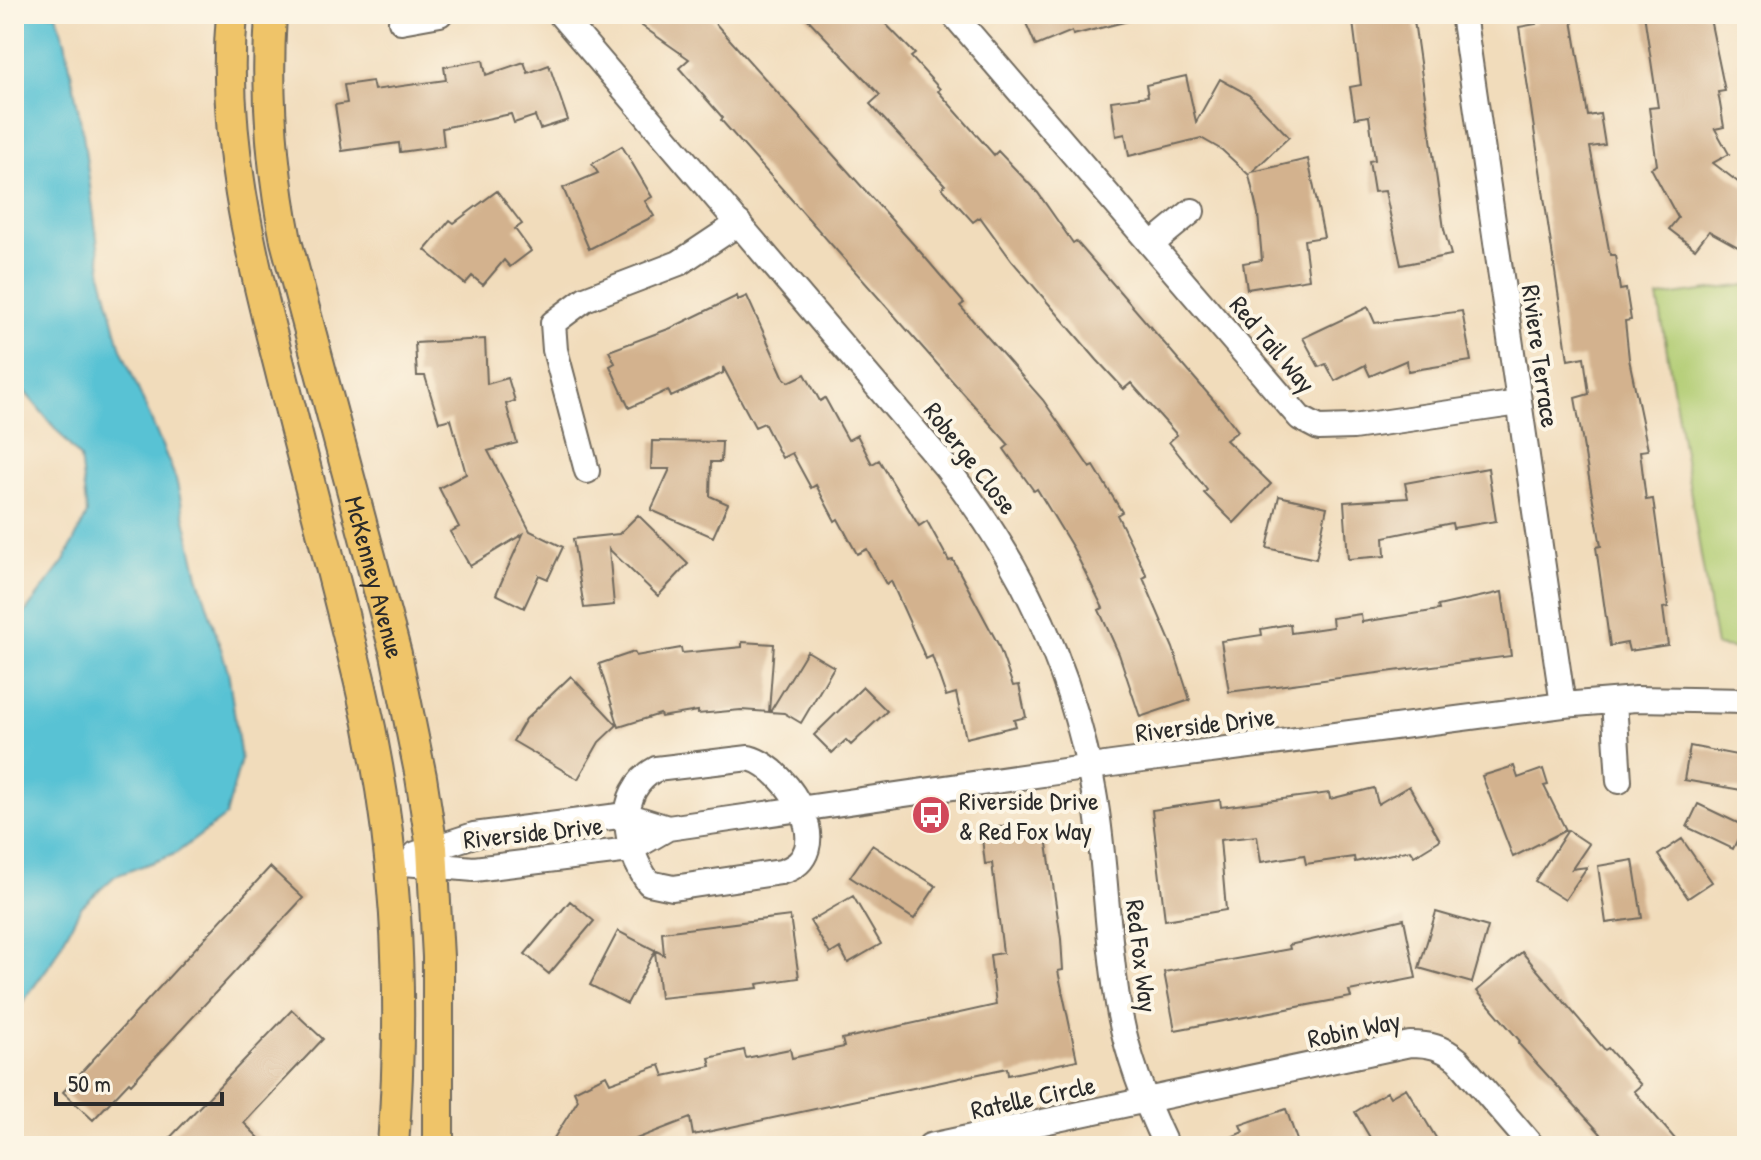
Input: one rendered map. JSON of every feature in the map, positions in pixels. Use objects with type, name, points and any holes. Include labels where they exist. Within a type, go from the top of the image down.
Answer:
[{"type":"main road","name":"McKenney Avenue","points":[[232,14],[227,66],[230,113],[248,240],[360,684],[382,785],[393,862],[399,1037],[393,1146]]},
{"type":"main road","name":"McKenney Avenue","points":[[271,14],[267,66],[275,187],[396,654],[433,857],[441,1065],[438,1146]]},
{"type":"street","points":[[401,21],[440,14]]},
{"type":"street","name":"Roberge Close","points":[[560,14],[945,466],[1001,542],[1051,644],[1089,767]]},
{"type":"street","name":"Red Tail Way","points":[[953,14],[1300,418],[1319,428],[1353,427],[1519,403]]},
{"type":"street","name":"Riviere Terrace","points":[[1463,14],[1563,705]]},
{"type":"street","points":[[1152,244],[1192,211]]},
{"type":"street","points":[[587,471],[555,350],[553,323],[585,299],[679,263],[739,223]]},
{"type":"street","name":"Riverside Drive","points":[[433,857],[474,869],[630,850],[668,828],[1089,767],[1563,705],[1614,701],[1747,701]]},
{"type":"street","points":[[1614,701],[1619,781]]},
{"type":"street","name":"Riverside Drive","points":[[749,758],[764,762],[776,772],[804,809],[805,858],[795,868],[781,872],[673,888],[658,886],[649,883],[630,850],[626,815],[636,787],[645,775],[656,769],[749,758]]},
{"type":"street","name":"Red Fox Way","points":[[1089,767],[1119,1011],[1130,1057],[1166,1146]]},
{"type":"street","name":"Riverside Drive","points":[[393,862],[433,857],[474,835],[626,815],[668,828]]},
{"type":"street","name":"Robin Way","points":[[1147,1102],[1410,1044],[1429,1044],[1445,1049],[1458,1060],[1532,1146]]},
{"type":"street","name":"Ratelle Circle","points":[[930,1146],[1147,1102]]},
{"type":"green space","points":[[1747,285],[1747,650],[1716,646],[1658,297]]},
{"type":"water","points":[[14,14],[56,14],[65,41],[83,134],[102,276],[120,346],[176,479],[198,576],[228,671],[241,759],[226,816],[175,854],[115,876],[81,907],[51,963],[14,1014],[14,627],[64,561],[87,514],[80,458],[14,379]]},
{"type":"building","points":[[625,14],[707,14],[964,303],[960,306],[1043,400],[1090,468],[1094,466],[1122,512],[1117,515],[1147,576],[1143,578],[1173,648],[1190,700],[1140,717],[1119,654],[1099,610],[1103,608],[1073,548],[1037,489],[1034,491],[1004,449],[1009,445],[721,120],[723,118],[679,68],[689,59]]},
{"type":"building","points":[[803,14],[876,14],[915,54],[911,57],[994,155],[998,151],[1038,193],[1073,243],[1076,241],[1222,410],[1238,431],[1226,440],[1271,484],[1234,523],[1204,493],[1207,490],[1169,442],[1177,435],[1131,383],[1124,389],[1097,360],[1012,261],[980,217],[973,222],[942,188],[945,185],[870,104],[880,95]]},
{"type":"building","points":[[1022,14],[1131,14],[1132,20],[1073,35],[1072,31],[1036,46]]},
{"type":"building","points":[[1352,14],[1413,14],[1444,229],[1451,255],[1401,265],[1385,191],[1374,192],[1369,161],[1375,160],[1369,116],[1355,118],[1350,87],[1361,85]]},
{"type":"building","points":[[1571,14],[1588,116],[1600,114],[1605,145],[1590,147],[1610,255],[1615,255],[1620,290],[1626,289],[1631,320],[1625,321],[1629,359],[1648,450],[1640,451],[1646,500],[1653,499],[1668,607],[1663,608],[1668,645],[1629,651],[1627,643],[1610,646],[1596,547],[1601,546],[1575,398],[1589,394],[1584,357],[1568,360],[1519,27],[1536,24],[1535,18]]},
{"type":"building","points":[[1644,14],[1709,14],[1725,91],[1718,92],[1724,127],[1715,129],[1729,154],[1713,163],[1747,189],[1747,252],[1709,231],[1695,249],[1669,229],[1678,218],[1651,168],[1657,165],[1649,108],[1658,107]]},
{"type":"building","points":[[483,60],[486,75],[524,62],[528,73],[549,65],[568,120],[540,129],[535,116],[514,123],[511,114],[442,128],[444,146],[400,152],[399,143],[342,151],[335,105],[347,103],[344,85],[372,81],[374,90],[446,80],[444,67]]},
{"type":"building","points":[[1186,76],[1196,122],[1220,79],[1249,95],[1289,137],[1252,172],[1308,159],[1324,237],[1304,240],[1309,279],[1247,289],[1243,263],[1262,260],[1258,214],[1249,175],[1222,150],[1201,138],[1129,156],[1125,134],[1116,136],[1111,101],[1148,96],[1146,85]]},
{"type":"building","points":[[622,146],[652,197],[645,201],[654,216],[589,249],[563,188],[598,173],[592,164]]},
{"type":"building","points":[[497,191],[522,224],[515,229],[531,251],[510,267],[504,260],[483,285],[472,276],[465,284],[425,250],[450,220],[454,223]]},
{"type":"building","points":[[737,296],[738,300],[747,296],[784,378],[789,382],[805,374],[820,401],[825,398],[848,440],[857,435],[872,464],[879,460],[919,526],[927,521],[949,561],[953,560],[998,644],[1013,686],[1019,685],[1026,717],[1014,720],[1016,726],[966,738],[956,693],[946,696],[932,656],[926,659],[891,581],[886,584],[867,549],[857,554],[816,485],[811,488],[792,453],[782,458],[764,423],[755,427],[723,367],[723,373],[671,397],[668,390],[629,408],[610,366],[615,363],[609,351],[671,328]]},
{"type":"building","points":[[1368,307],[1375,323],[1462,311],[1471,361],[1408,371],[1407,360],[1370,376],[1365,365],[1335,381],[1326,364],[1319,367],[1303,338]]},
{"type":"building","points":[[485,339],[487,384],[508,378],[515,401],[506,404],[517,443],[488,451],[530,531],[563,547],[548,579],[539,575],[524,608],[496,594],[523,534],[470,566],[450,532],[459,527],[439,488],[466,474],[451,419],[439,422],[425,376],[417,376],[415,343]]},
{"type":"building","points":[[652,441],[722,442],[721,462],[711,462],[710,496],[728,504],[713,537],[651,510],[670,469],[651,469]]},
{"type":"building","points":[[1488,468],[1496,521],[1453,528],[1452,523],[1384,537],[1385,556],[1348,559],[1344,502],[1408,498],[1405,483]]},
{"type":"building","points":[[1279,496],[1327,507],[1316,559],[1267,548]]},
{"type":"building","points":[[638,515],[688,564],[658,596],[609,549],[614,605],[584,608],[573,539],[619,534]]},
{"type":"building","points":[[1502,592],[1511,656],[1229,692],[1221,641],[1262,635],[1261,629],[1290,624],[1291,633],[1333,627],[1332,618],[1361,614],[1362,622],[1439,610],[1438,606]]},
{"type":"building","points":[[742,642],[774,644],[769,712],[741,710],[698,714],[698,711],[661,717],[660,714],[619,727],[599,664],[634,652],[636,656],[681,648],[682,653],[742,647]]},
{"type":"building","points":[[807,651],[834,667],[801,723],[784,713],[770,712]]},
{"type":"building","points":[[571,676],[617,725],[599,742],[578,779],[513,741],[526,719]]},
{"type":"building","points":[[863,687],[887,711],[851,745],[846,740],[832,753],[814,735]]},
{"type":"building","points":[[1690,746],[1747,757],[1747,791],[1684,780]]},
{"type":"building","points":[[1514,766],[1518,778],[1543,769],[1548,785],[1544,786],[1566,830],[1513,857],[1482,776]]},
{"type":"building","points":[[1409,786],[1440,840],[1414,856],[1410,850],[1355,862],[1354,857],[1306,864],[1304,855],[1261,862],[1257,836],[1220,840],[1226,910],[1165,920],[1152,810],[1220,800],[1221,807],[1329,793],[1330,799],[1374,788],[1378,804]]},
{"type":"building","points":[[1698,804],[1744,826],[1733,849],[1687,827]]},
{"type":"building","points":[[1016,825],[1017,834],[1045,830],[1061,939],[1063,970],[1058,971],[1077,1060],[1008,1075],[1007,1068],[693,1135],[690,1118],[618,1146],[549,1146],[578,1100],[574,1091],[606,1075],[610,1083],[660,1065],[664,1076],[711,1066],[709,1058],[744,1050],[746,1058],[790,1049],[792,1058],[844,1047],[842,1039],[996,1005],[990,955],[1003,953],[992,863],[985,864],[981,829]]},
{"type":"building","points":[[1568,830],[1589,844],[1572,869],[1587,867],[1565,900],[1535,881]]},
{"type":"building","points":[[1682,839],[1712,882],[1688,898],[1658,855]]},
{"type":"building","points":[[872,845],[936,886],[914,919],[850,877]]},
{"type":"building","points":[[1633,860],[1642,918],[1606,923],[1598,866]]},
{"type":"building","points":[[270,867],[303,898],[131,1084],[129,1082],[93,1120],[63,1092]]},
{"type":"building","points":[[853,896],[881,944],[848,963],[840,948],[830,954],[810,921]]},
{"type":"building","points":[[570,901],[594,921],[549,974],[525,954]]},
{"type":"building","points":[[1436,912],[1488,927],[1472,983],[1419,968]]},
{"type":"building","points":[[790,916],[799,978],[757,984],[758,988],[660,998],[655,951],[627,1004],[590,985],[618,931],[664,955],[662,932]]},
{"type":"building","points":[[1404,919],[1416,978],[1349,991],[1351,997],[1175,1030],[1164,972],[1290,949],[1289,945]]},
{"type":"building","points":[[1522,952],[1605,1050],[1608,1048],[1641,1085],[1634,1091],[1681,1146],[1588,1146],[1601,1134],[1518,1043],[1520,1041],[1477,991]]},
{"type":"building","points":[[292,1010],[323,1039],[244,1123],[267,1146],[162,1146]]},
{"type":"building","points":[[1406,1088],[1441,1146],[1375,1146],[1355,1112],[1387,1092],[1390,1097]]},
{"type":"building","points":[[1286,1109],[1299,1146],[1211,1146],[1243,1132],[1240,1125]]},
{"type":"place","name":"Riverside Drive & Red Fox Way","points":[[931,815]]}]
